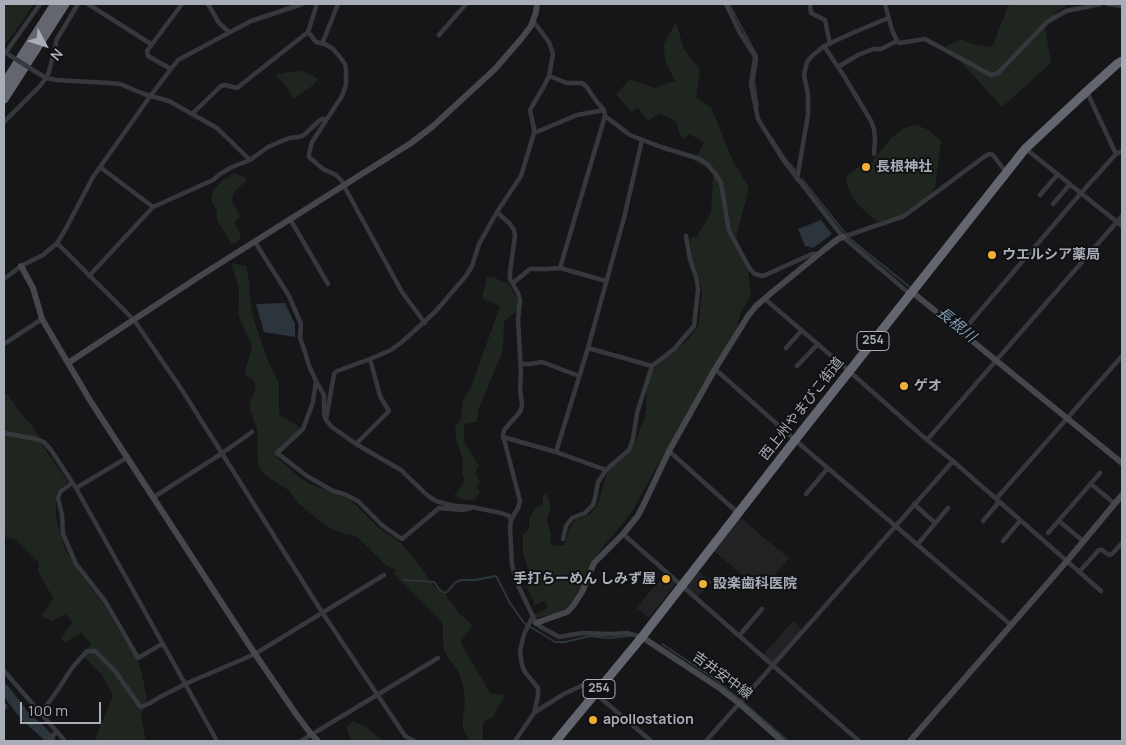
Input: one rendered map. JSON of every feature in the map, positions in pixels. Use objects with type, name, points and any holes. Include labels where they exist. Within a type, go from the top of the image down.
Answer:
[{"type":"highway","points":[[4,84],[55,4]]},
{"type":"highway","points":[[4,99],[65,4]]},
{"type":"highway","name":"西上州やまびこ街道","points":[[556,741],[642,637],[1025,149],[1122,61]]},
{"type":"street","points":[[40,4],[6,54],[44,77],[56,80],[120,84],[169,102],[222,132],[250,160]]},
{"type":"street","points":[[4,122],[34,92],[49,72],[57,39],[78,4]]},
{"type":"street","points":[[88,4],[152,44]]},
{"type":"street","points":[[171,69],[148,56],[148,51],[182,4]]},
{"type":"street","points":[[208,4],[219,23],[229,32]]},
{"type":"street","points":[[4,279],[21,266],[43,255],[56,244],[82,195],[100,167],[178,60],[251,21],[302,4]]},
{"type":"street","points":[[192,114],[221,86],[237,88],[308,32],[317,4]]},
{"type":"street","points":[[322,44],[338,4]]},
{"type":"street","points":[[439,35],[466,4]]},
{"type":"street","points":[[68,363],[416,140],[439,121],[500,63],[527,31],[536,12],[537,4]]},
{"type":"street","points":[[726,4],[740,33],[754,54],[752,84],[758,119],[784,162],[843,237],[1122,463]]},
{"type":"street","points":[[810,4],[811,13],[825,20],[830,44]]},
{"type":"street","points":[[885,4],[897,41],[902,44],[925,39],[991,75],[998,73],[1047,22],[1066,11],[1100,4]]},
{"type":"street","points":[[1107,4],[1122,6]]},
{"type":"street","points":[[797,180],[808,115],[804,75],[807,62],[824,46],[888,18]]},
{"type":"street","points":[[326,420],[334,374],[337,371],[370,360],[390,350],[425,323],[460,284],[472,266],[479,244],[497,212],[521,176],[534,134],[530,110],[549,76],[553,54],[552,48],[533,20]]},
{"type":"street","points":[[308,32],[316,42],[333,49],[345,64],[346,70],[346,85],[342,96],[312,142],[310,157],[323,169],[342,181],[402,292],[425,323]]},
{"type":"street","points":[[838,67],[858,54],[873,49],[880,49],[897,41]]},
{"type":"street","points":[[824,46],[871,121],[874,129],[874,154]]},
{"type":"street","points":[[549,76],[567,83],[582,82],[604,110],[605,116],[560,268]]},
{"type":"street","points":[[1086,92],[1116,154]]},
{"type":"street","points":[[534,134],[577,115],[604,110]]},
{"type":"street","points":[[605,116],[630,135],[700,159],[708,165],[721,183],[730,231],[750,269],[755,274],[763,276],[812,254],[818,254]]},
{"type":"street","points":[[89,276],[153,207],[213,180],[232,167],[250,160],[268,147],[289,138],[304,135],[319,121],[327,119]]},
{"type":"street","points":[[556,452],[588,348],[624,218],[642,140]]},
{"type":"street","points":[[1025,149],[1122,226]]},
{"type":"street","points":[[962,332],[1081,193],[1116,154],[1122,151]]},
{"type":"street","points":[[534,713],[538,688],[525,672],[522,665],[520,650],[524,634],[534,620],[567,612],[573,606],[582,592],[594,563],[636,517],[669,451],[715,369],[756,306],[838,239],[904,216],[989,154],[993,156],[1006,172]]},
{"type":"street","points":[[100,167],[153,207]]},
{"type":"street","points":[[1040,195],[1058,174]]},
{"type":"street","points":[[1053,204],[1070,184]]},
{"type":"street","points":[[497,212],[514,230],[510,279],[520,300],[518,320],[522,406],[520,412],[504,430],[503,437],[520,501],[510,528],[512,565],[517,583],[534,620],[554,635],[560,637],[582,633],[627,633],[642,637]]},
{"type":"street","points":[[927,440],[1122,216]]},
{"type":"street","points":[[290,219],[328,284]]},
{"type":"street","points":[[562,539],[566,526],[572,518],[585,513],[592,505],[598,482],[606,470],[629,450],[633,439],[637,413],[652,366],[674,349],[694,326],[698,290],[686,236]]},
{"type":"street","points":[[255,242],[289,296],[301,324],[300,338],[309,366],[324,395],[324,414],[332,427],[356,444],[401,470],[428,496],[436,501],[501,513],[509,516],[512,520]]},
{"type":"street","points":[[56,244],[134,320],[182,390],[322,612],[405,736],[414,741]]},
{"type":"street","points":[[21,266],[33,288],[42,319],[92,402],[255,654],[296,714],[318,741]]},
{"type":"street","points":[[513,283],[530,269],[546,270],[560,268],[606,281]]},
{"type":"street","points":[[765,299],[1101,591]]},
{"type":"street","points":[[4,344],[42,319]]},
{"type":"street","points":[[786,348],[802,330]]},
{"type":"street","points":[[797,366],[818,344]]},
{"type":"street","points":[[588,348],[652,366]]},
{"type":"street","points":[[983,521],[1122,356]]},
{"type":"street","points":[[356,444],[389,411],[380,396],[370,360]]},
{"type":"street","points":[[520,364],[542,362],[579,376]]},
{"type":"street","points":[[715,369],[916,545],[1011,625]]},
{"type":"street","points":[[316,381],[313,402],[303,429],[277,453],[307,476],[333,491],[358,500],[383,526],[402,539],[439,508],[463,510],[472,507]]},
{"type":"street","points":[[154,497],[252,432]]},
{"type":"street","points":[[4,433],[36,439],[44,442],[51,450],[76,488],[217,741]]},
{"type":"street","points":[[503,437],[556,452],[606,470]]},
{"type":"street","points":[[669,451],[738,513]]},
{"type":"street","points":[[76,488],[128,457]]},
{"type":"street","points":[[708,741],[953,461]]},
{"type":"street","points":[[806,494],[828,468]]},
{"type":"street","points":[[1048,533],[1100,474]]},
{"type":"street","points":[[72,483],[60,492],[58,498],[62,515],[63,534],[76,564],[105,601],[138,658],[162,644]]},
{"type":"street","points":[[1091,484],[1115,504]]},
{"type":"street","points":[[910,741],[1122,495]]},
{"type":"street","points":[[914,504],[935,523]]},
{"type":"street","points":[[916,545],[948,508]]},
{"type":"street","points":[[1002,541],[1020,521]]},
{"type":"street","points":[[1059,521],[1083,542]]},
{"type":"street","points":[[622,534],[859,741]]},
{"type":"street","points":[[1079,572],[1099,550],[1109,555],[1122,543]]},
{"type":"street","points":[[41,713],[72,668],[87,651],[95,651],[115,671],[141,707],[185,684],[255,654],[384,575]]},
{"type":"street","points":[[739,636],[762,609]]},
{"type":"street","name":"吉井安中線","points":[[642,637],[701,675],[740,704],[782,741]]},
{"type":"street","points":[[301,741],[438,658]]},
{"type":"street","points":[[4,671],[41,713],[55,733],[65,741]]},
{"type":"street","points":[[515,741],[534,713],[564,694],[585,684],[597,692],[651,741]]},
{"type":"street","points":[[49,741],[55,733]]},
{"type":"shaded area","points":[[4,4],[34,4],[4,45]]},
{"type":"shaded area","points":[[1009,4],[1070,4],[1057,11],[1045,28],[1051,63],[1002,107],[946,46],[961,39],[973,44],[992,47]]},
{"type":"shaded area","points":[[676,22],[684,49],[700,70],[696,98],[711,107],[733,161],[749,188],[736,238],[748,266],[751,296],[741,312],[737,328],[708,375],[631,513],[591,562],[579,591],[571,604],[563,611],[535,618],[535,614],[548,608],[545,601],[535,605],[527,587],[526,579],[530,575],[523,552],[523,535],[529,529],[529,519],[534,509],[543,504],[543,496],[546,492],[551,506],[547,520],[551,535],[550,542],[554,546],[564,545],[569,529],[575,520],[591,514],[598,503],[608,470],[631,451],[645,418],[648,381],[653,370],[666,356],[685,343],[698,326],[702,292],[700,280],[692,260],[690,238],[697,236],[711,213],[713,175],[707,168],[694,161],[704,142],[689,134],[684,138],[680,135],[676,121],[659,113],[648,121],[638,108],[631,112],[616,94],[630,79],[654,88],[675,81],[665,61],[664,44]]},
{"type":"shaded area","points":[[304,71],[318,79],[312,86],[294,99],[275,75]]},
{"type":"shaded area","points":[[916,125],[929,130],[941,141],[935,187],[927,199],[908,213],[877,222],[856,203],[848,188],[846,176],[860,166],[871,163],[891,138],[904,128]]},
{"type":"shaded area","points":[[234,173],[247,179],[234,192],[232,201],[240,216],[234,223],[241,235],[239,240],[231,243],[217,220],[217,211],[211,200],[213,190]]},
{"type":"shaded area","points":[[821,220],[832,234],[813,248],[805,246],[798,229]]},
{"type":"shaded area","points":[[231,263],[246,266],[251,308],[257,330],[268,361],[279,383],[279,414],[301,428],[275,455],[308,483],[350,500],[380,529],[401,543],[434,586],[445,593],[459,613],[471,624],[471,628],[461,641],[462,645],[490,693],[505,695],[493,717],[483,722],[483,741],[469,741],[463,728],[464,690],[459,672],[444,650],[443,625],[440,620],[393,573],[396,570],[386,565],[356,536],[330,528],[298,503],[290,491],[262,472],[258,464],[257,429],[250,409],[250,403],[256,388],[254,381],[245,372],[252,346],[239,317],[239,287]]},
{"type":"shaded area","points":[[487,277],[509,284],[517,299],[518,310],[504,322],[503,350],[478,411],[477,422],[464,424],[464,442],[479,466],[475,473],[480,482],[477,485],[480,493],[473,500],[465,500],[454,496],[465,481],[462,474],[463,460],[456,439],[455,428],[461,418],[463,401],[471,387],[500,306],[482,298]]},
{"type":"shaded area","points":[[285,303],[295,324],[295,337],[264,332],[256,304]]},
{"type":"shaded area","points":[[4,393],[8,395],[34,428],[43,446],[68,482],[56,492],[56,517],[64,546],[77,570],[102,602],[140,666],[147,698],[141,716],[146,741],[96,741],[113,695],[102,675],[84,657],[91,644],[81,633],[66,642],[61,638],[73,622],[65,614],[52,621],[41,616],[53,598],[38,571],[39,563],[16,540],[7,538],[4,534]]},
{"type":"shaded area","points":[[739,517],[789,558],[760,591],[713,550]]},
{"type":"shaded area","points":[[697,570],[712,582],[697,598],[684,587]]},
{"type":"shaded area","points":[[666,573],[677,582],[649,618],[636,608]]},
{"type":"shaded area","points":[[793,621],[802,629],[773,663],[763,655]]},
{"type":"shaded area","points":[[354,721],[366,727],[384,741],[351,741],[346,727]]},
{"type":"waterway","name":"長根川","points":[[729,4],[757,56],[754,80],[758,106]]},
{"type":"waterway","name":"長根川","points":[[772,138],[795,170]]},
{"type":"waterway","name":"長根川","points":[[802,179],[849,238],[911,288]]},
{"type":"waterway","points":[[404,580],[434,582],[445,593],[456,582],[461,580],[475,580],[496,576],[510,603],[524,623],[555,642],[565,642],[590,636],[609,638],[629,636]]},
{"type":"waterway","points":[[662,644],[712,677],[788,741]]},
{"type":"waterway","points":[[4,689],[25,716],[51,741]]},
{"type":"place","name":"長根神社","points":[[866,167]]},
{"type":"place","name":"ウエルシア薬局","points":[[992,255]]},
{"type":"place","name":"ゲオ","points":[[904,386]]},
{"type":"place","name":"手打らーめん しみず屋","points":[[666,579]]},
{"type":"place","name":"設楽歯科医院","points":[[703,584]]},
{"type":"place","name":"apollostation","points":[[593,720]]}]
